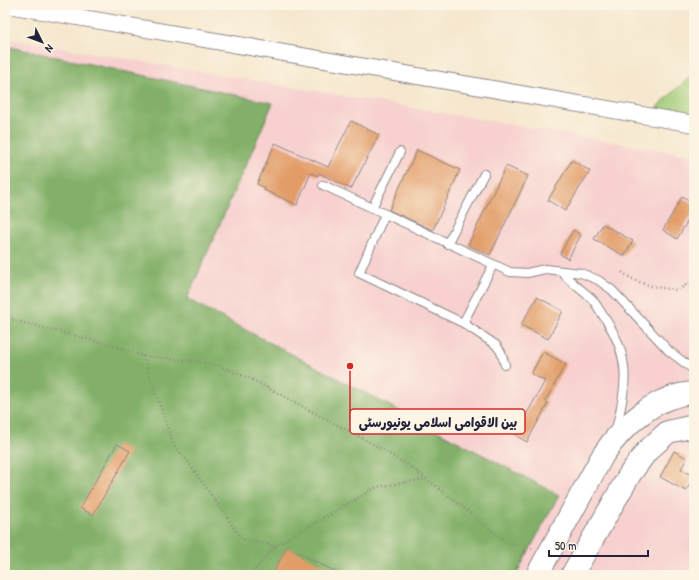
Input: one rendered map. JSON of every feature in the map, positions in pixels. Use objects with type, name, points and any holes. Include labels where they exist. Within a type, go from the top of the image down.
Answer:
[{"type":"street","points":[[8,5],[694,124]]},
{"type":"street","points":[[538,575],[603,455],[614,438],[625,427],[656,403],[694,393]]},
{"type":"street","points":[[548,555],[573,572],[630,474],[646,451],[668,432],[694,426]]},
{"type":"lane","points":[[372,208],[400,152]]},
{"type":"lane","points":[[448,244],[484,174]]},
{"type":"lane","points":[[323,185],[510,272],[527,273],[545,269],[581,273],[598,280],[612,290],[669,351],[694,370]]},
{"type":"lane","points":[[384,214],[359,273],[463,323],[496,345],[501,352],[505,364]]},
{"type":"lane","points":[[463,323],[493,265]]},
{"type":"lane","points":[[562,272],[574,285],[592,300],[615,334],[623,359],[625,366],[624,399],[614,438]]},
{"type":"path","points":[[622,272],[629,278],[653,287],[678,290],[694,280]]},
{"type":"path","points":[[5,318],[111,345],[143,356],[192,361],[220,366],[251,379],[377,446],[426,479],[505,541],[530,547],[548,555]]},
{"type":"path","points":[[143,356],[174,446],[189,463],[242,539],[275,546]]},
{"type":"path","points":[[250,575],[275,546],[377,487],[426,479]]},
{"type":"shaded area","points":[[5,38],[694,156],[694,575],[5,575]]},
{"type":"green space","points":[[5,46],[273,103],[187,299],[559,495],[516,575],[5,575]]},
{"type":"green space","points":[[694,73],[694,114],[656,108]]},
{"type":"building","points":[[351,121],[379,135],[351,189],[319,173],[318,176],[311,173],[297,205],[264,190],[265,188],[257,184],[275,143],[328,167]]},
{"type":"building","points":[[417,150],[460,170],[433,230],[389,210]]},
{"type":"building","points":[[572,160],[590,171],[565,211],[548,200]]},
{"type":"building","points":[[506,166],[528,176],[490,255],[468,245]]},
{"type":"building","points":[[682,197],[694,204],[694,210],[677,239],[663,230]]},
{"type":"building","points":[[603,224],[633,241],[624,256],[594,239]]},
{"type":"building","points":[[573,230],[581,235],[568,259],[560,254]]},
{"type":"building","points":[[537,297],[563,311],[548,339],[521,325]]},
{"type":"building","points":[[543,352],[566,364],[545,401],[548,403],[527,442],[515,435],[545,381],[531,374]]},
{"type":"building","points":[[117,444],[130,451],[93,515],[80,508]]},
{"type":"building","points":[[674,451],[687,458],[681,469],[694,476],[686,491],[660,477]]},
{"type":"building","points":[[287,547],[342,575],[272,575]]},
{"type":"place","name":"بین الاقوامی اسلامی یونیورسٹی","points":[[350,366]]}]
